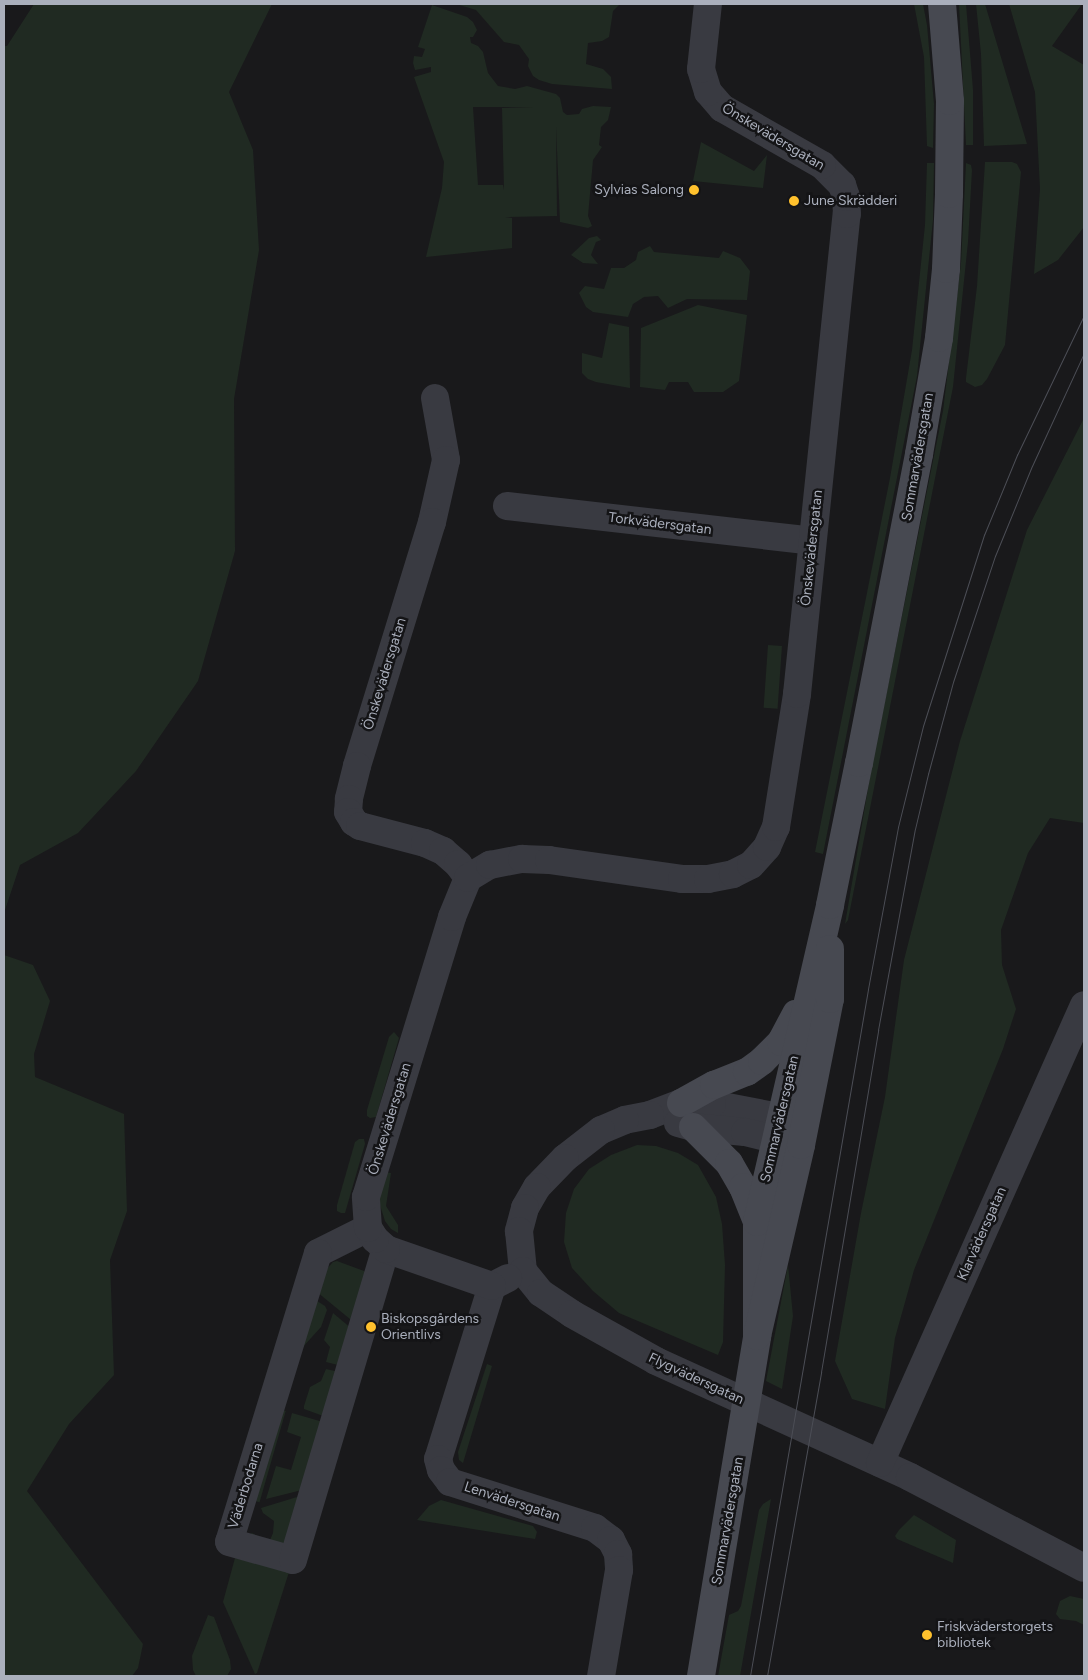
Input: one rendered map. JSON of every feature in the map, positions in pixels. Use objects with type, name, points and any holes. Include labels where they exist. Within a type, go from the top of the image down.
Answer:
[{"type":"street","name":"Önskevädersgatan","points":[[368,1228],[366,1197],[452,916],[468,878],[490,865],[522,859],[549,860],[682,879],[708,879],[733,874],[751,865],[767,847],[776,827],[797,694],[846,214],[846,197],[834,175],[822,165],[722,108],[708,92],[701,69],[708,4]]},
{"type":"street","name":"Sommarvädersgatan","points":[[701,1676],[791,1131],[810,989],[830,905],[919,454],[938,338],[946,269],[950,129],[946,42],[942,4]]},
{"type":"street","name":"Önskevädersgatan","points":[[435,398],[446,460],[432,522],[357,766],[349,799],[348,812],[354,822],[360,826],[425,843],[443,851],[458,864],[468,878]]},
{"type":"street","name":"Torkvädersgatan","points":[[507,506],[812,541]]},
{"type":"street","name":"Sommarvädersgatan","points":[[757,1336],[757,1222],[791,1131],[830,999],[830,905]]},
{"type":"street","points":[[368,1228],[375,1239],[386,1248],[492,1286],[523,1271],[519,1231],[525,1208],[537,1187],[564,1158],[601,1130],[681,1103],[714,1085],[747,1072],[762,1061],[781,1042],[810,989]]},
{"type":"street","name":"Klarvädersgatan","points":[[869,1458],[1084,1005]]},
{"type":"street","points":[[681,1103],[712,1104],[791,1131]]},
{"type":"street","points":[[650,1115],[693,1127],[745,1132],[791,1131]]},
{"type":"street","points":[[693,1127],[730,1163],[743,1187],[757,1222]]},
{"type":"street","name":"Väderbodarna","points":[[368,1228],[318,1254],[229,1542],[292,1560],[386,1248]]},
{"type":"street","name":"Flygvädersgatan","points":[[523,1271],[540,1293],[556,1304],[656,1361],[869,1458],[1084,1568]]},
{"type":"street","name":"Lenvädersgatan","points":[[492,1286],[444,1435],[438,1460],[441,1470],[450,1482],[595,1528],[611,1540],[618,1554],[619,1570],[601,1676]]},
{"type":"shaded area","points":[[34,4],[272,4],[229,92],[253,150],[259,250],[234,399],[235,551],[198,681],[136,771],[78,833],[20,865],[4,913],[4,46],[7,46]]},
{"type":"shaded area","points":[[456,4],[620,4],[613,11],[609,37],[602,41],[588,43],[586,64],[603,69],[611,77],[612,89],[552,84],[539,80],[533,76],[528,66],[529,59],[519,45],[504,42],[476,10]]},
{"type":"shaded area","points":[[914,4],[923,4],[927,25],[934,104],[933,148],[927,146],[924,57]]},
{"type":"shaded area","points":[[959,4],[966,4],[973,90],[973,145],[966,145]]},
{"type":"shaded area","points":[[976,4],[985,4],[1027,144],[984,146],[981,54]]},
{"type":"shaded area","points":[[1009,4],[1082,4],[1052,46],[1084,65],[1084,227],[1058,260],[1034,274],[1040,189],[1035,92]]},
{"type":"shaded area","points":[[432,5],[467,17],[473,22],[477,30],[473,37],[470,37],[471,43],[478,46],[483,52],[488,73],[498,86],[515,89],[527,86],[556,94],[560,98],[563,112],[567,115],[579,114],[582,109],[593,106],[611,107],[608,120],[601,127],[599,145],[602,147],[593,160],[588,216],[592,226],[588,228],[560,222],[556,126],[557,216],[505,217],[512,218],[512,248],[426,257],[442,188],[444,162],[414,77],[431,72],[431,67],[415,70],[414,56],[422,57],[425,49],[418,47]],"holes":[[[473,107],[534,107],[502,108],[504,190],[503,185],[478,185]]]},
{"type":"shaded area","points":[[701,142],[754,171],[767,155],[763,188],[693,181]]},
{"type":"shaded area","points":[[985,162],[1012,162],[1017,164],[1021,172],[1005,345],[987,379],[982,385],[975,387],[966,382],[966,378],[977,286]]},
{"type":"shaded area","points":[[927,163],[934,163],[933,220],[917,376],[823,854],[815,852],[890,478],[912,350],[925,225]]},
{"type":"shaded area","points":[[966,163],[971,165],[972,170],[968,242],[953,387],[848,920],[845,924],[871,771],[943,411],[961,263]]},
{"type":"shaded area","points":[[597,236],[601,240],[596,242],[591,255],[598,264],[583,263],[571,255],[589,238]]},
{"type":"shaded area","points":[[650,246],[654,252],[719,258],[723,251],[740,258],[750,271],[747,300],[687,299],[668,308],[658,296],[644,297],[633,304],[628,317],[593,312],[586,307],[579,293],[585,286],[604,289],[611,268],[624,268],[636,260],[638,252]]},
{"type":"shaded area","points":[[698,305],[747,315],[739,381],[723,392],[694,392],[688,382],[669,382],[665,390],[640,387],[641,328]]},
{"type":"shaded area","points":[[609,323],[629,327],[630,388],[596,382],[588,379],[582,373],[582,353],[602,358]]},
{"type":"shaded area","points":[[1084,418],[1084,823],[1050,818],[1028,853],[1001,930],[1002,965],[1016,1009],[1003,1049],[914,1270],[895,1338],[885,1409],[852,1399],[835,1361],[861,1213],[885,1097],[904,960],[960,741],[1027,530]]},
{"type":"shaded area","points":[[768,645],[782,646],[778,709],[764,708]]},
{"type":"shaded area","points":[[4,955],[33,965],[50,1001],[34,1054],[35,1077],[124,1114],[127,1211],[110,1260],[114,1375],[69,1424],[27,1491],[143,1644],[138,1668],[132,1676],[4,1676]]},
{"type":"shaded area","points":[[394,1032],[399,1038],[376,1117],[370,1118],[367,1116],[367,1110],[389,1037]]},
{"type":"shaded area","points":[[359,1139],[364,1139],[365,1144],[345,1213],[341,1213],[337,1211],[337,1205],[355,1142]]},
{"type":"shaded area","points":[[637,1145],[656,1146],[678,1153],[698,1165],[716,1197],[722,1224],[725,1265],[723,1342],[718,1355],[619,1313],[593,1291],[572,1268],[564,1242],[566,1213],[574,1189],[589,1169],[611,1155]]},
{"type":"shaded area","points":[[384,1172],[391,1173],[386,1206],[398,1225],[398,1233],[391,1229],[385,1221],[379,1202]]},
{"type":"shaded area","points":[[337,1261],[364,1271],[368,1275],[356,1324],[317,1292],[324,1272],[333,1262]]},
{"type":"shaded area","points":[[788,1265],[793,1316],[782,1389],[766,1381]]},
{"type":"shaded area","points":[[314,1299],[325,1306],[327,1310],[321,1327],[302,1348]]},
{"type":"shaded area","points":[[333,1313],[352,1329],[338,1365],[326,1362],[330,1347],[324,1340]]},
{"type":"shaded area","points":[[487,1364],[492,1366],[463,1463],[459,1460],[458,1452]]},
{"type":"shaded area","points":[[326,1369],[339,1372],[326,1417],[304,1409],[304,1406],[310,1387],[321,1381]]},
{"type":"shaded area","points":[[279,1409],[286,1411],[260,1502],[253,1500]]},
{"type":"shaded area","points":[[292,1413],[323,1422],[302,1490],[266,1499],[276,1466],[291,1470],[301,1437],[287,1432]]},
{"type":"shaded area","points":[[297,1497],[301,1498],[288,1548],[261,1541],[251,1534],[265,1540],[270,1540],[274,1521],[263,1513],[261,1508]]},
{"type":"shaded area","points":[[771,1499],[740,1676],[718,1676],[729,1615],[738,1611],[741,1606],[759,1510],[763,1504]]},
{"type":"shaded area","points":[[441,1500],[533,1526],[537,1532],[535,1539],[417,1520],[429,1506]]},
{"type":"shaded area","points":[[914,1515],[956,1540],[953,1563],[897,1539],[895,1536],[899,1530]]},
{"type":"shaded area","points":[[235,1558],[289,1572],[257,1673],[255,1674],[223,1602]]},
{"type":"shaded area","points":[[1070,1596],[1084,1599],[1084,1625],[1076,1621],[1060,1619],[1056,1614],[1060,1601]]},
{"type":"shaded area","points":[[208,1615],[214,1617],[230,1660],[231,1669],[227,1676],[196,1676],[193,1670],[192,1656]]},
{"type":"tram line","points":[[750,1676],[868,989],[898,827],[923,726],[984,535],[1017,455],[1084,315]]},
{"type":"tram line","points":[[767,1676],[821,1372],[878,1030],[915,829],[928,774],[953,682],[995,556],[1032,466],[1084,353]]},
{"type":"place","name":"Sylvias Salong","points":[[694,190]]},
{"type":"place","name":"June Skrädderi","points":[[794,201]]},
{"type":"place","name":"Biskopsgårdens Orientlivs","points":[[371,1327]]},
{"type":"place","name":"Friskväderstorgets bibliotek","points":[[927,1635]]}]
